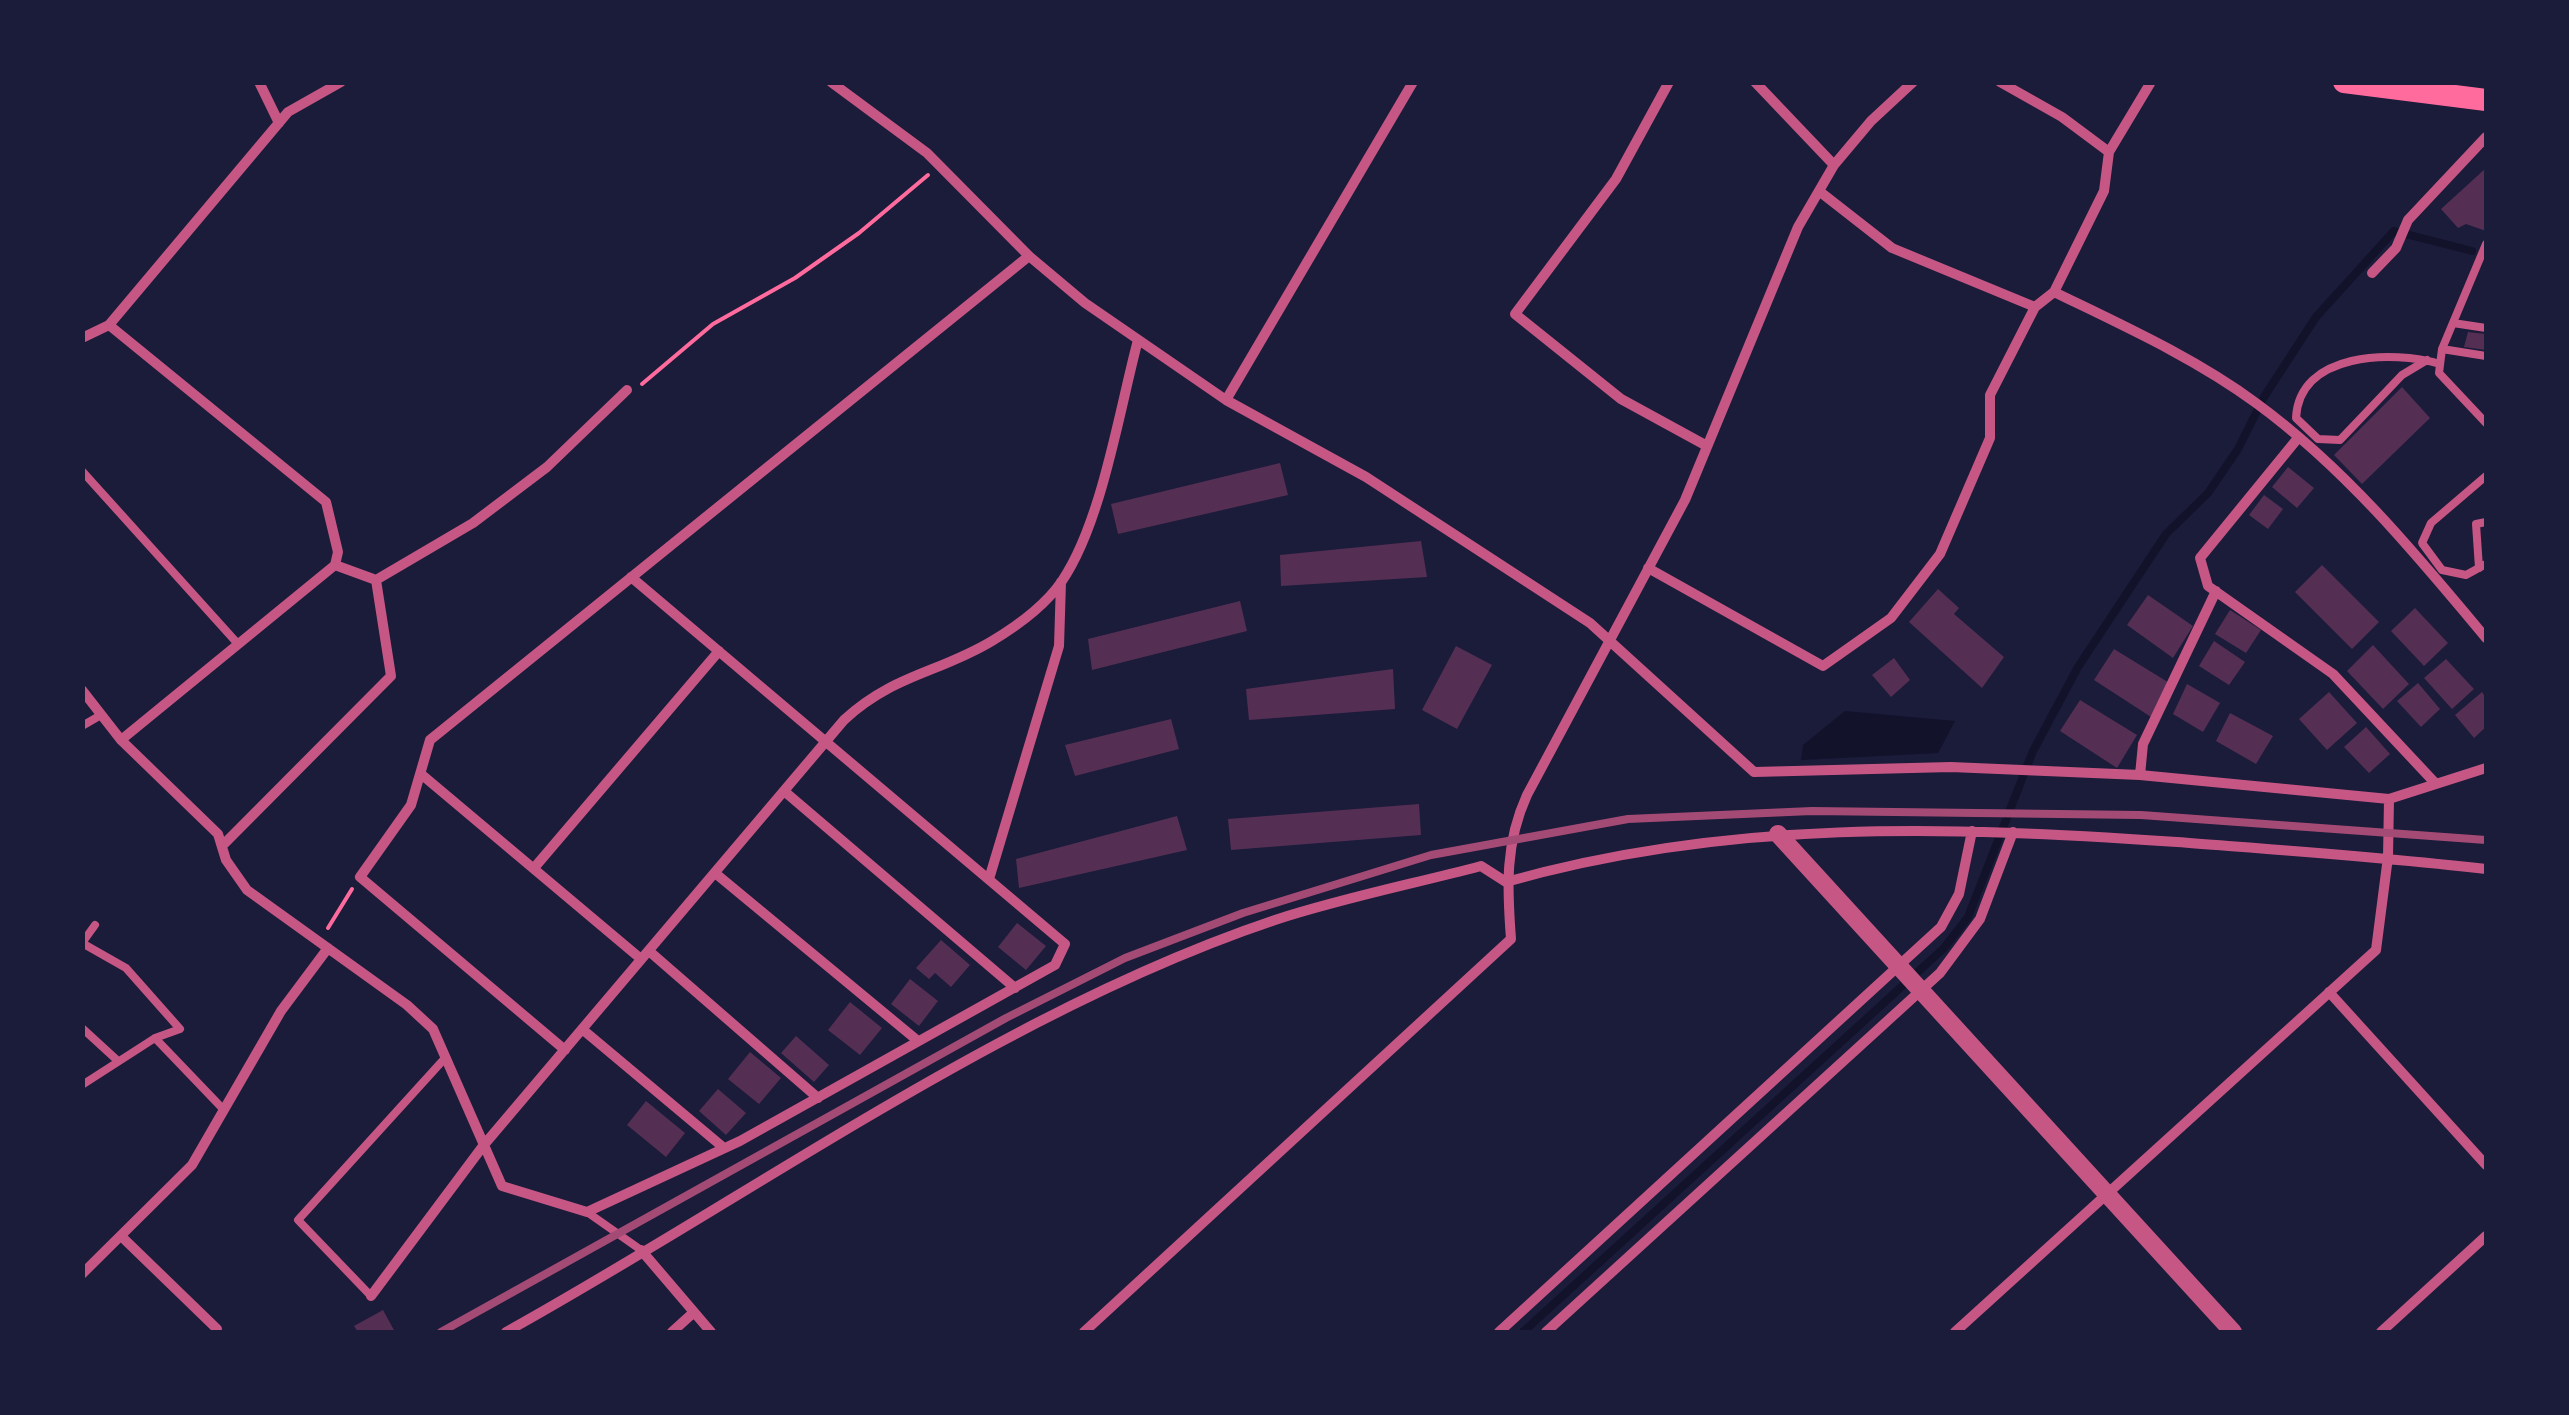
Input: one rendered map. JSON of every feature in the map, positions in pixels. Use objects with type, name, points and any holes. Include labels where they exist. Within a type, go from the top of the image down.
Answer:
[{"type":"main road","points":[[2348,83],[2486,100]]},
{"type":"street","points":[[260,82],[278,124]]},
{"type":"street","points":[[82,338],[110,325],[288,112],[340,82]]},
{"type":"street","points":[[831,82],[939,165],[1029,256],[1085,304],[1226,400],[1366,477],[1609,638],[1754,772],[2009,770],[2140,775],[2389,799],[2486,768]]},
{"type":"street","points":[[1226,400],[1413,82]]},
{"type":"street","points":[[1669,82],[1616,179],[1515,314],[1622,399],[1707,446]]},
{"type":"street","points":[[1754,82],[1834,166]]},
{"type":"street","points":[[1084,1332],[1511,938],[1506,882],[1516,820],[1685,500],[1790,244],[1834,166],[1872,121],[1913,82]]},
{"type":"street","points":[[2000,82],[2062,117],[2110,152]]},
{"type":"street","points":[[1648,568],[1824,666],[1891,618],[1940,554],[1990,438],[1990,395],[2035,307],[2054,292],[2104,191],[2110,152],[2151,82]]},
{"type":"street","points":[[2372,273],[2399,242],[2405,226],[2486,137]]},
{"type":"street","points":[[1819,191],[1892,248],[2035,307]]},
{"type":"street","points":[[565,1050],[360,877],[411,805],[430,740],[1029,256]]},
{"type":"street","points":[[2054,292],[2213,374],[2274,417],[2434,568],[2486,638]]},
{"type":"street","points":[[110,325],[326,502],[338,552],[335,565],[121,740]]},
{"type":"street","points":[[370,1296],[483,1146],[826,741],[869,697],[990,642],[1042,606],[1084,541],[1138,340]]},
{"type":"street","points":[[376,580],[473,523],[547,467],[627,390]]},
{"type":"street","points":[[2298,438],[2200,558],[2208,586],[2333,674],[2436,784]]},
{"type":"street","points":[[335,565],[376,580]]},
{"type":"street","points":[[82,690],[121,740],[218,834],[247,890],[407,1005],[433,1030],[448,1056],[502,1186],[586,1212],[724,1148],[1015,988],[1055,965],[1065,944],[631,578]]},
{"type":"street","points":[[222,846],[392,676],[376,580]]},
{"type":"street","points":[[989,879],[1059,646],[1061,582]]},
{"type":"street","points":[[2140,775],[2143,744],[2216,591]]},
{"type":"street","points":[[534,868],[719,651]]},
{"type":"street","points":[[421,774],[818,1098]]},
{"type":"street","points":[[784,791],[1015,988]]},
{"type":"street","points":[[1955,1332],[2376,950],[2388,857],[2389,799]]},
{"type":"street","points":[[1500,1332],[1941,927],[1960,894],[1972,832]]},
{"type":"street","points":[[1546,1332],[1954,957],[1980,919],[2010,832]]},
{"type":"street","points":[[506,1332],[1016,1035],[1136,978],[1275,920],[1481,866],[1506,882],[1598,856],[1778,834],[2010,832],[2388,857],[2486,870]]},
{"type":"street","points":[[1778,834],[2234,1332]]},
{"type":"street","points":[[715,873],[918,1041]]},
{"type":"street","points":[[82,1274],[192,1165],[324,946]]},
{"type":"street","points":[[2329,992],[2486,1165]]},
{"type":"street","points":[[582,1029],[724,1148]]},
{"type":"street","points":[[121,1236],[217,1329]]},
{"type":"street","points":[[2382,1332],[2486,1236]]},
{"type":"street","points":[[641,1250],[711,1332]]},
{"type":"street","points":[[672,1332],[693,1313]]},
{"type":"lane","points":[[2486,244],[2442,349],[2439,372],[2452,391],[2486,423]]},
{"type":"lane","points":[[2453,324],[2486,328]]},
{"type":"lane","points":[[2442,349],[2486,356]]},
{"type":"lane","points":[[2426,360],[2402,375],[2340,440],[2318,439],[2296,418],[2303,391],[2324,370],[2412,355],[2440,364]]},
{"type":"lane","points":[[82,470],[238,644]]},
{"type":"lane","points":[[2486,476],[2430,522],[2422,543],[2434,568],[2466,575],[2483,566],[2476,524],[2486,522]]},
{"type":"lane","points":[[82,726],[101,715]]},
{"type":"lane","points":[[82,1085],[155,1038],[180,1029],[126,968],[82,943],[95,925]]},
{"type":"lane","points":[[82,1028],[118,1061]]},
{"type":"lane","points":[[155,1038],[224,1110]]},
{"type":"lane","points":[[370,1296],[298,1220],[448,1056]]},
{"type":"lane","points":[[586,1212],[641,1250]]},
{"type":"path","points":[[627,390],[641,385],[713,324],[795,278],[860,234],[939,165]]},
{"type":"path","points":[[324,946],[360,877]]},
{"type":"shaded area","points":[[1845,711],[1955,721],[1938,753],[1801,760],[1803,745]]},
{"type":"building","points":[[2486,168],[2486,231],[2466,224],[2458,228],[2441,209]]},
{"type":"building","points":[[2468,332],[2486,334],[2486,350],[2464,347]]},
{"type":"building","points":[[2402,387],[2430,418],[2362,484],[2334,455]]},
{"type":"building","points":[[1280,463],[1288,495],[1118,534],[1111,504]]},
{"type":"building","points":[[2288,467],[2314,488],[2297,508],[2272,487]]},
{"type":"building","points":[[2264,495],[2283,509],[2268,529],[2249,515]]},
{"type":"building","points":[[1421,541],[1427,577],[1281,586],[1280,555]]},
{"type":"building","points":[[2322,565],[2379,622],[2352,649],[2295,592]]},
{"type":"building","points":[[1938,589],[1959,608],[1954,614],[2004,657],[1982,688],[1909,622]]},
{"type":"building","points":[[2148,595],[2193,626],[2173,658],[2127,625]]},
{"type":"building","points":[[1240,601],[1247,631],[1092,670],[1088,639]]},
{"type":"building","points":[[2415,608],[2448,643],[2424,666],[2391,631]]},
{"type":"building","points":[[2230,610],[2261,630],[2246,653],[2215,634]]},
{"type":"building","points":[[2214,641],[2245,662],[2229,685],[2199,666]]},
{"type":"building","points":[[2373,645],[2409,684],[2383,709],[2347,671]]},
{"type":"building","points":[[1456,646],[1492,665],[1457,729],[1422,710]]},
{"type":"building","points":[[2114,649],[2171,684],[2151,717],[2094,680]]},
{"type":"building","points":[[1894,658],[1910,680],[1891,697],[1872,675]]},
{"type":"building","points":[[2446,659],[2474,689],[2452,709],[2424,678]]},
{"type":"building","points":[[1393,669],[1395,709],[1249,720],[1246,689]]},
{"type":"building","points":[[2418,683],[2440,709],[2421,727],[2397,701]]},
{"type":"building","points":[[2187,684],[2220,703],[2203,732],[2173,714]]},
{"type":"building","points":[[2329,692],[2357,723],[2327,750],[2299,719]]},
{"type":"building","points":[[2482,692],[2486,698],[2486,727],[2474,738],[2455,715]]},
{"type":"building","points":[[2080,700],[2137,735],[2117,768],[2060,731]]},
{"type":"building","points":[[2230,713],[2273,736],[2256,764],[2216,741]]},
{"type":"building","points":[[1171,719],[1179,749],[1075,776],[1065,745]]},
{"type":"building","points":[[2366,727],[2390,754],[2369,773],[2344,747]]},
{"type":"building","points":[[1419,804],[1421,835],[1231,850],[1228,819]]},
{"type":"building","points":[[1177,816],[1187,850],[1019,888],[1016,859]]},
{"type":"building","points":[[1017,923],[1046,946],[1026,970],[998,947]]},
{"type":"building","points":[[941,940],[970,965],[951,987],[935,973],[929,979],[916,968]]},
{"type":"building","points":[[910,979],[938,1001],[919,1026],[891,1004]]},
{"type":"building","points":[[850,1002],[882,1028],[860,1055],[828,1030]]},
{"type":"building","points":[[796,1036],[829,1065],[814,1082],[781,1053]]},
{"type":"building","points":[[750,1052],[781,1078],[759,1104],[728,1079]]},
{"type":"building","points":[[718,1089],[746,1113],[726,1135],[699,1111]]},
{"type":"building","points":[[646,1101],[685,1133],[666,1157],[627,1125]]},
{"type":"building","points":[[383,1310],[395,1332],[358,1332],[354,1326]]},
{"type":"waterway","points":[[1523,1332],[1944,948],[1968,917],[2033,751],[2078,667],[2166,534],[2208,493],[2238,449],[2264,397],[2316,317],[2394,231],[2472,251]]},
{"type":"railway","points":[[441,1332],[1006,1018],[1125,958],[1243,913],[1431,855],[1628,819],[1812,811],[2141,815],[2486,840]]}]
